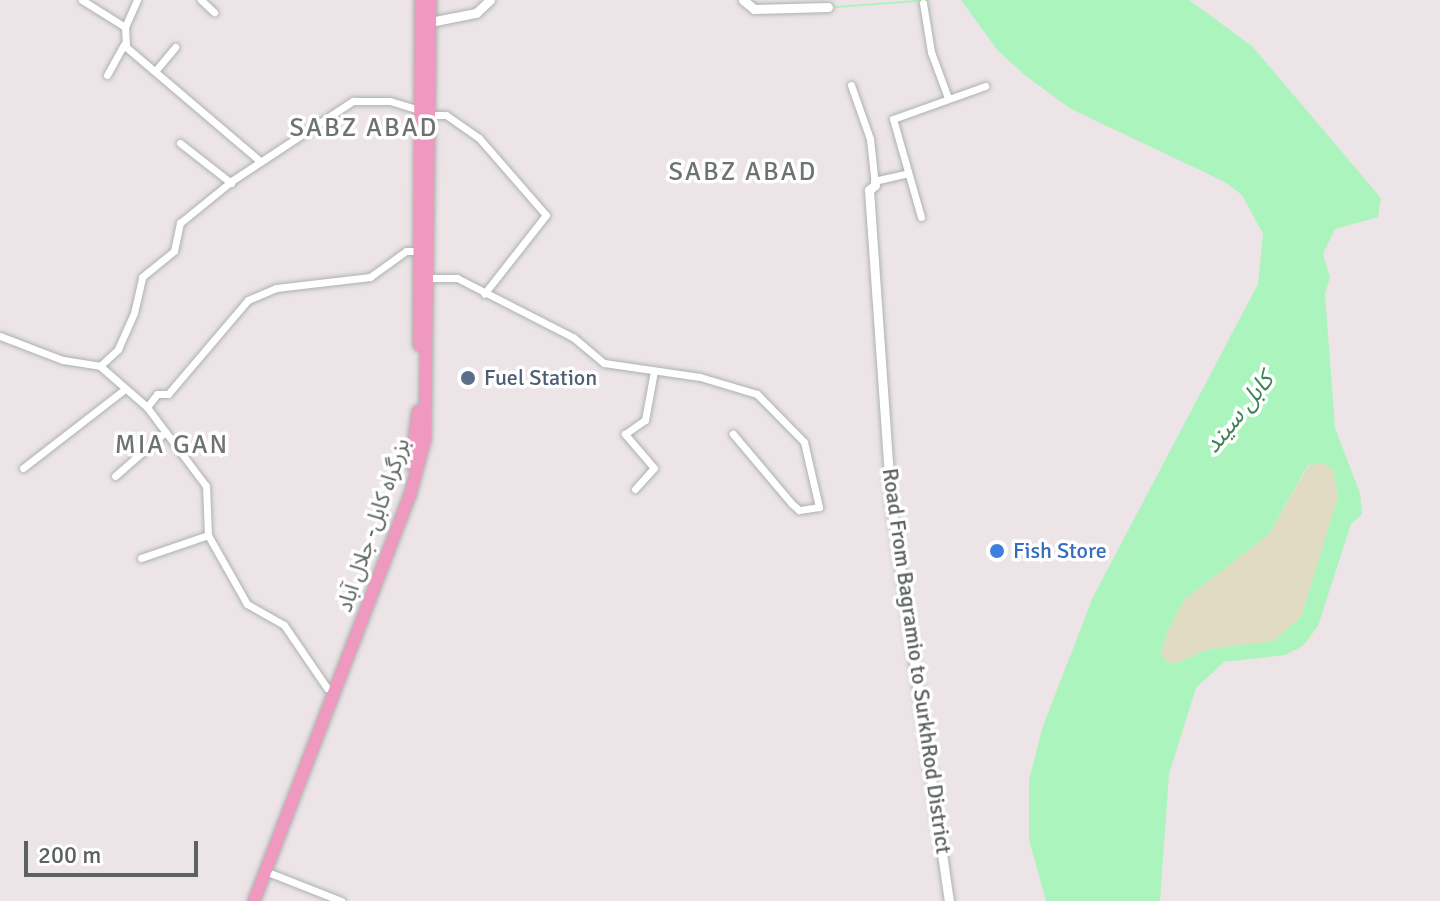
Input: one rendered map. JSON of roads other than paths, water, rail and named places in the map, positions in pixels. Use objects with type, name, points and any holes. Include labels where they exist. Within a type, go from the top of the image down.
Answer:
[{"type":"highway","name":"بزرگراه کابل- جلال آباد","points":[[247,901],[411,463],[419,400],[424,251],[425,112],[421,0]]},
{"type":"highway","name":"بزرگراه کابل- جلال آباد","points":[[425,112],[430,0]]},
{"type":"highway","name":"بزرگراه کابل- جلال آباد","points":[[254,901],[410,495],[425,439],[429,278],[424,251]]},
{"type":"street","points":[[82,0],[125,27]]},
{"type":"street","points":[[107,75],[124,44],[125,27],[137,0]]},
{"type":"street","points":[[201,0],[214,12]]},
{"type":"street","points":[[430,22],[476,13],[490,0]]},
{"type":"street","points":[[743,0],[754,9],[828,7]]},
{"type":"street","points":[[923,3],[931,52],[948,98]]},
{"type":"street","points":[[124,44],[261,162]]},
{"type":"street","points":[[156,70],[175,47]]},
{"type":"street","points":[[851,85],[870,139],[875,183],[905,174]]},
{"type":"street","points":[[921,217],[905,174],[893,119],[985,86]]},
{"type":"street","points":[[100,366],[118,349],[134,313],[142,277],[174,251],[180,223],[231,183],[353,101],[390,101],[446,115],[479,138],[546,215],[484,294]]},
{"type":"street","points":[[180,143],[231,183]]},
{"type":"street","name":"Road From Bagramio to SurkhRod District","points":[[875,183],[869,190],[891,504],[949,901]]},
{"type":"street","points":[[147,407],[157,394],[168,394],[248,300],[276,288],[370,277],[406,251],[424,251]]},
{"type":"street","points":[[429,278],[457,278],[574,338],[604,363],[700,377],[757,394],[804,442],[819,507],[799,510],[733,434]]},
{"type":"street","points":[[0,336],[63,360],[100,366],[147,407],[206,486],[208,535],[247,604],[284,625],[327,688]]},
{"type":"street","points":[[635,489],[654,468],[625,434],[645,420],[654,371]]},
{"type":"street","points":[[23,468],[125,389]]},
{"type":"street","points":[[115,476],[165,432]]},
{"type":"street","points":[[141,558],[208,535]]},
{"type":"street","points":[[265,871],[341,901]]},
{"type":"water","name":"کابل سيند","points":[[961,0],[1189,0],[1252,46],[1381,198],[1378,217],[1335,229],[1323,254],[1330,277],[1325,294],[1335,428],[1360,493],[1362,514],[1351,524],[1318,626],[1303,646],[1285,655],[1224,662],[1196,688],[1169,774],[1160,901],[1046,901],[1029,840],[1029,780],[1043,726],[1093,597],[1258,284],[1263,234],[1242,195],[1225,182],[1071,109],[998,51]],"holes":[[[1322,463],[1333,469],[1338,497],[1301,617],[1273,641],[1209,649],[1174,664],[1167,661],[1161,654],[1166,635],[1184,600],[1269,534],[1308,465]]]},
{"type":"waterway","points":[[836,7],[930,0]]},
{"type":"place","name":"Fuel Station","points":[[468,378]]},
{"type":"place","name":"Fish Store","points":[[997,551]]},
{"type":"district","name":"SABZ ABAD","points":[[364,129]]},
{"type":"district","name":"SABZ ABAD","points":[[743,173]]},
{"type":"district","name":"MIA GAN","points":[[172,446]]}]
